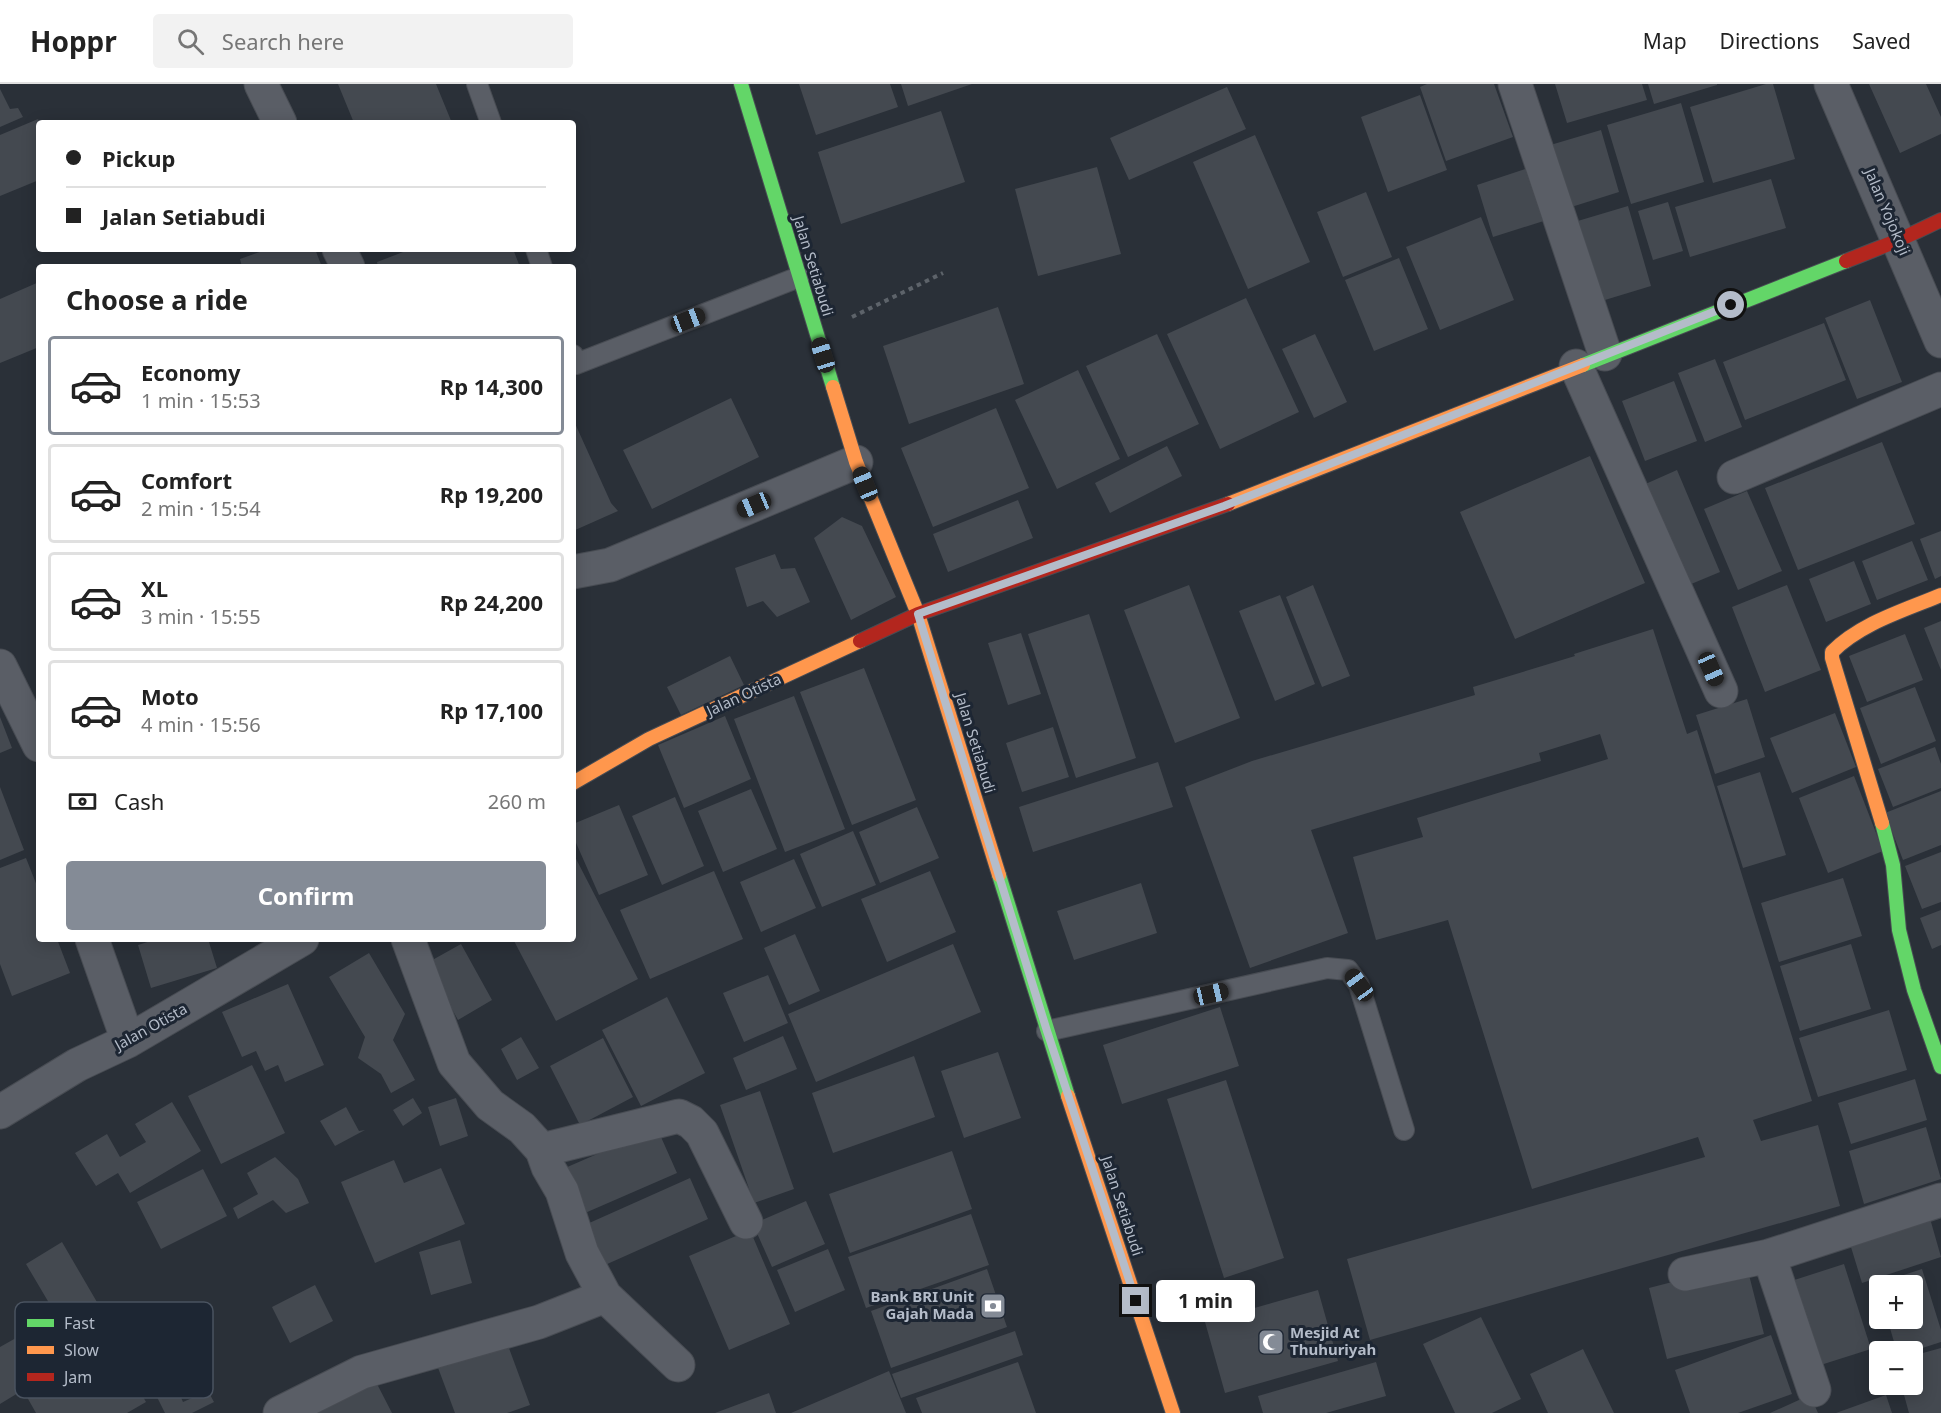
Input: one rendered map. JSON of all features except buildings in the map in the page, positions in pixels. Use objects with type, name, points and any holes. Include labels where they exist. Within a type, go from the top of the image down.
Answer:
[{"type":"street","points":[[261,84],[279,120]]},
{"type":"street","name":"Jalan Setiabudi","points":[[741,84],[856,462],[918,614],[1047,1031],[1173,1413]]},
{"type":"street","points":[[1515,84],[1591,360],[1721,691]]},
{"type":"street","name":"Jalan Yojokoji","points":[[1831,84],[1941,341]]},
{"type":"street","name":"Jalan Otista","points":[[576,781],[649,739],[918,614],[1224,506],[1899,240],[1941,220]]},
{"type":"street","points":[[1734,477],[1941,388]]},
{"type":"street","points":[[576,571],[610,565],[856,462]]},
{"type":"street","points":[[1941,595],[1850,635],[1832,652],[1873,788],[1893,865],[1899,930],[1914,990],[1941,1067]]},
{"type":"street","points":[[0,666],[36,739]]},
{"type":"street","points":[[93,942],[128,1041]]},
{"type":"street","name":"Jalan Otista","points":[[0,1112],[77,1065],[128,1041],[297,942]]},
{"type":"street","points":[[409,942],[454,1064],[490,1105],[522,1128],[542,1150],[548,1167],[562,1191],[582,1253],[606,1296],[678,1365]]},
{"type":"street","points":[[542,1150],[679,1116],[691,1122],[702,1134],[746,1222]]},
{"type":"street","points":[[1685,1274],[1769,1256],[1941,1200]]},
{"type":"street","points":[[1769,1256],[1814,1390]]},
{"type":"street","points":[[280,1413],[362,1372],[539,1322],[606,1296]]},
{"type":"lane","points":[[477,84],[490,120]]},
{"type":"lane","points":[[576,364],[799,277]]},
{"type":"lane","points":[[1047,1031],[1328,968],[1348,970],[1359,985],[1404,1130]]},
{"type":"path","points":[[816,334],[943,273]]},
{"type":"traffic: fast","points":[[741,84],[833,387]]},
{"type":"traffic: fast","points":[[1583,365],[1846,261]]},
{"type":"traffic: fast","points":[[1882,823],[1893,865],[1899,930],[1914,990],[1941,1067]]},
{"type":"traffic: fast","points":[[999,875],[1068,1096]]},
{"type":"traffic: slow","points":[[1228,504],[1583,365]]},
{"type":"traffic: slow","points":[[833,387],[856,462],[918,614],[999,875]]},
{"type":"traffic: slow","points":[[1882,823],[1832,652],[1869,625],[1941,595]]},
{"type":"traffic: slow","points":[[576,781],[649,739],[860,641]]},
{"type":"traffic: slow","points":[[1068,1096],[1173,1413]]},
{"type":"traffic: jam","points":[[1846,261],[1941,220]]},
{"type":"traffic: jam","points":[[860,641],[918,614],[1228,504]]},
{"type":"place","name":"Bank BRI Unit Gajah Mada","points":[[993,1306]]},
{"type":"place","name":"Mesjid At Thuhuriyah","points":[[1271,1342]]},
{"type":"route","points":[[1136,1301],[1047,1031],[918,614],[1224,506],[1731,305]]}]
